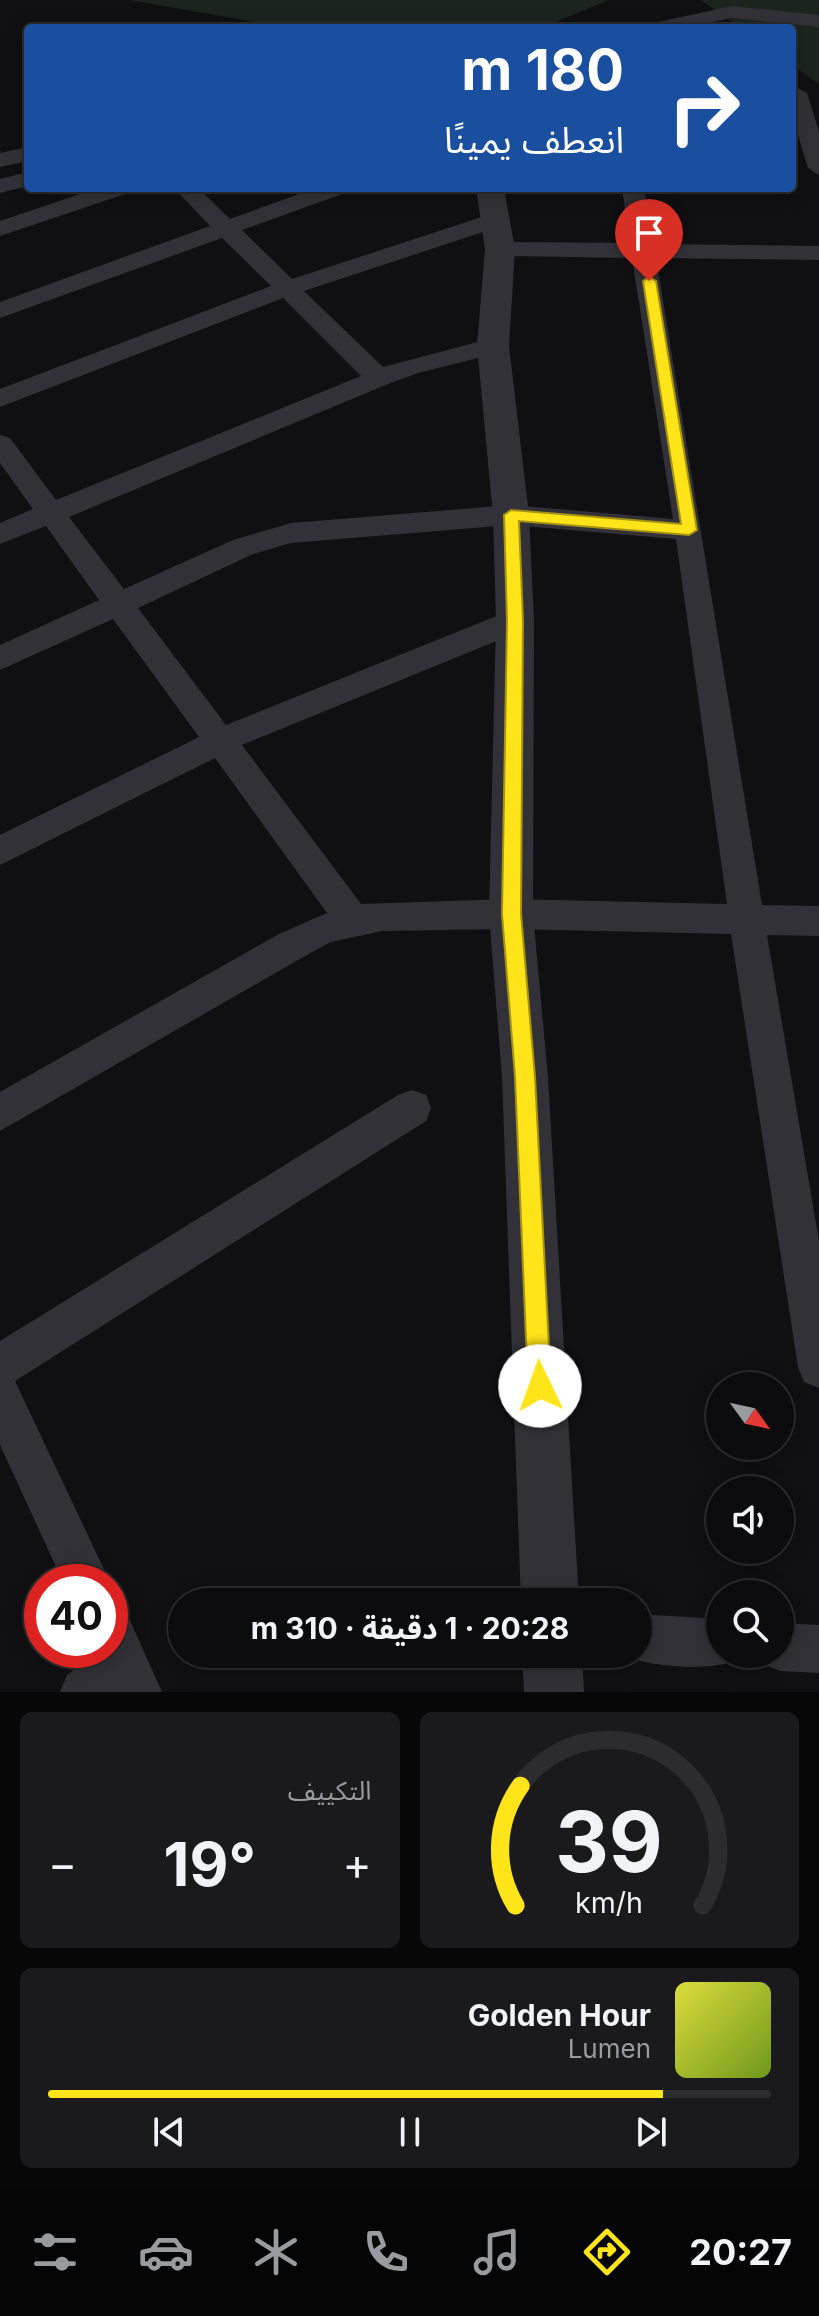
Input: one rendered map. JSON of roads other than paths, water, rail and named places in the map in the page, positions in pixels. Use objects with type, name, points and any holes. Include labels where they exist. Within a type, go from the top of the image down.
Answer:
[{"type":"street","points":[[675,24],[732,12],[819,21]]},
{"type":"street","points":[[796,94],[819,101]]},
{"type":"street","points":[[796,99],[819,168]]},
{"type":"street","points":[[0,160],[24,155]]},
{"type":"street","points":[[0,186],[24,180]]},
{"type":"street","points":[[0,229],[108,192]]},
{"type":"street","points":[[189,192],[379,378]]},
{"type":"street","points":[[0,310],[326,192]]},
{"type":"street","points":[[634,192],[819,1367]]},
{"type":"street","points":[[494,219],[493,346],[511,515],[515,621],[511,914],[525,1077],[549,1588]]},
{"type":"street","points":[[0,399],[288,288],[494,219],[644,250],[819,253]]},
{"type":"street","points":[[0,534],[379,378],[409,367],[493,346]]},
{"type":"street","points":[[0,444],[353,920]]},
{"type":"street","points":[[0,658],[243,547],[291,533],[511,515],[689,530]]},
{"type":"street","points":[[0,851],[222,740],[515,621]]},
{"type":"street","points":[[0,1113],[292,945],[321,930],[353,920],[382,916],[511,914],[819,921]]},
{"type":"street","points":[[0,1366],[412,1108]]},
{"type":"street","points":[[0,1396],[79,1564]]},
{"type":"street","points":[[652,1639],[706,1642]]},
{"type":"street","points":[[794,1648],[819,1649]]},
{"type":"street","points":[[84,1692],[116,1668]]},
{"type":"street","points":[[553,1668],[554,1692]]}]
